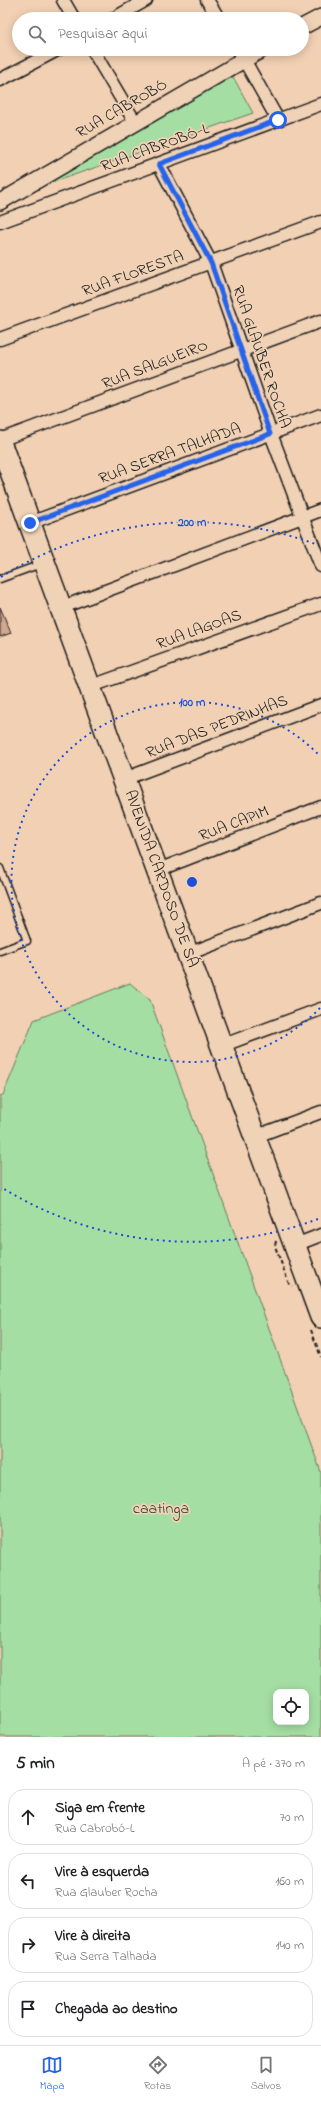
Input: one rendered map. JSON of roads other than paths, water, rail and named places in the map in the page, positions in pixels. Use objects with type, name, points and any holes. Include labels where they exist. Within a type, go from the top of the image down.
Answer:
[{"type":"highway","name":"AVENIDA CARDOSO DE SÁ","points":[[0,441],[89,687],[158,870],[254,1137],[320,1311]]},
{"type":"street","points":[[63,0],[70,12]]},
{"type":"street","points":[[125,12],[146,0]]},
{"type":"street","points":[[207,0],[215,12]]},
{"type":"street","points":[[309,23],[321,17]]},
{"type":"street","points":[[0,80],[46,56]]},
{"type":"street","points":[[96,56],[135,122]]},
{"type":"street","name":"RUA CABROBÓ","points":[[0,202],[135,122],[238,56]]},
{"type":"street","points":[[242,56],[278,120]]},
{"type":"street","name":"RUA CABROBÓ-L","points":[[0,222],[321,104]]},
{"type":"street","name":"RUA GLAUBER ROCHA","points":[[159,164],[211,263],[270,434],[321,566]]},
{"type":"street","name":"RUA FLORESTA","points":[[0,339],[321,222]]},
{"type":"street","name":"RUA SALGUEIRO","points":[[0,441],[321,321]]},
{"type":"street","name":"RUA SERRA TALHADA","points":[[30,523],[321,415]]},
{"type":"street","points":[[60,608],[321,510]]},
{"type":"street","name":"RUA LAGOAS","points":[[89,687],[321,604]]},
{"type":"street","name":"RUA DAS PEDRINHAS","points":[[124,779],[321,705]]},
{"type":"street","name":"RUA CAPIM","points":[[158,870],[321,807]]},
{"type":"street","points":[[188,954],[321,903]]},
{"type":"street","points":[[221,1046],[321,1009]]},
{"type":"street","points":[[254,1137],[321,1112]]},
{"type":"street","points":[[295,1245],[321,1235]]},
{"type":"lane","points":[[0,579],[45,563]]},
{"type":"lane","points":[[0,868],[27,941],[0,951]]},
{"type":"park label","name":"caatinga","points":[[161,1509]]}]
